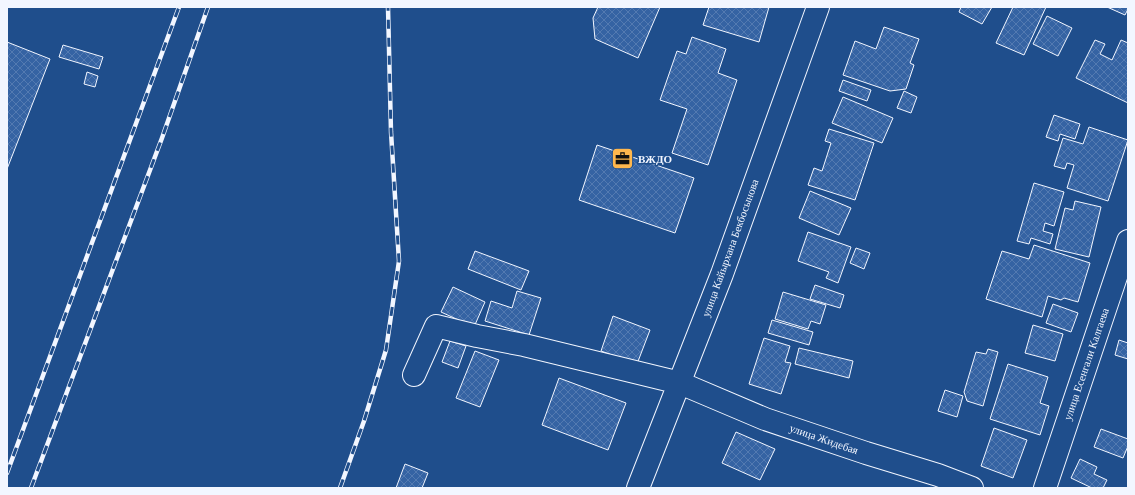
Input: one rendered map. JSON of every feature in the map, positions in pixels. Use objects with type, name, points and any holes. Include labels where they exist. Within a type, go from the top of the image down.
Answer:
[{"type":"street","name":"улица Кайырхана Бекбосынова","points":[[638,488],[722,274],[818,7]]},
{"type":"street","name":"улица Есенгали Калгаева","points":[[1045,488],[1128,241]]},
{"type":"street","name":"улица Жидебая","points":[[414,375],[436,326],[680,382],[765,419],[866,453],[938,475],[972,488]]},
{"type":"building","points":[[598,7],[660,7],[638,58],[595,39],[593,18]]},
{"type":"building","points":[[709,7],[769,7],[759,42],[703,25]]},
{"type":"building","points":[[961,7],[992,7],[982,24],[959,12]]},
{"type":"building","points":[[1013,7],[1046,7],[1024,55],[996,43]]},
{"type":"building","points":[[1107,7],[1128,7],[1128,9],[1125,15]]},
{"type":"building","points":[[1047,16],[1072,28],[1058,56],[1033,44]]},
{"type":"building","points":[[884,27],[919,39],[910,63],[914,65],[906,89],[890,91],[843,75],[855,41],[876,49]]},
{"type":"building","points":[[692,37],[726,49],[718,73],[737,80],[708,165],[672,153],[687,109],[660,100],[677,51],[686,54]]},
{"type":"building","points":[[1095,40],[1105,44],[1100,54],[1112,60],[1121,40],[1128,43],[1128,103],[1076,78]]},
{"type":"building","points":[[7,42],[50,59],[7,169]]},
{"type":"building","points":[[63,45],[103,57],[99,69],[59,57]]},
{"type":"building","points":[[87,72],[98,76],[95,87],[84,84]]},
{"type":"building","points":[[843,80],[871,90],[867,101],[839,91]]},
{"type":"building","points":[[904,91],[917,97],[911,113],[897,108]]},
{"type":"building","points":[[843,97],[893,118],[882,143],[832,123]]},
{"type":"building","points":[[1054,115],[1080,124],[1075,139],[1060,134],[1058,141],[1046,137]]},
{"type":"building","points":[[1089,127],[1128,140],[1108,201],[1067,188],[1074,165],[1067,163],[1065,169],[1054,166],[1063,138],[1083,144]]},
{"type":"building","points":[[829,129],[874,143],[855,200],[808,185],[814,168],[822,171],[831,143],[825,141]]},
{"type":"building","points":[[597,145],[694,178],[675,233],[579,200]]},
{"type":"building","points":[[1034,183],[1064,192],[1054,226],[1045,223],[1043,231],[1053,234],[1050,244],[1031,238],[1029,244],[1017,241]]},
{"type":"building","points":[[810,191],[851,208],[839,235],[799,218]]},
{"type":"building","points":[[1075,201],[1101,207],[1089,257],[1055,249],[1065,208],[1073,210]]},
{"type":"building","points":[[808,232],[851,247],[838,283],[826,278],[829,272],[798,261]]},
{"type":"building","points":[[1034,245],[1090,263],[1078,302],[1064,298],[1061,300],[1048,296],[1042,317],[986,299],[1002,251],[1029,259]]},
{"type":"building","points":[[856,248],[870,253],[864,269],[850,263]]},
{"type":"building","points":[[475,251],[529,271],[521,290],[468,269]]},
{"type":"building","points":[[815,285],[844,295],[840,308],[810,299]]},
{"type":"building","points":[[453,287],[485,302],[474,327],[441,312]]},
{"type":"building","points":[[517,291],[541,298],[529,335],[485,321],[491,301],[512,308]]},
{"type":"building","points":[[783,292],[826,305],[820,324],[811,321],[808,329],[775,319]]},
{"type":"building","points":[[1053,304],[1078,313],[1071,332],[1046,323]]},
{"type":"building","points":[[613,316],[650,330],[637,364],[601,351]]},
{"type":"building","points":[[772,320],[813,332],[809,345],[768,333]]},
{"type":"building","points":[[1033,325],[1063,334],[1055,361],[1025,353]]},
{"type":"building","points":[[764,338],[790,346],[785,362],[791,363],[781,394],[749,384]]},
{"type":"building","points":[[1119,340],[1128,343],[1128,359],[1115,355]]},
{"type":"building","points":[[450,341],[466,346],[458,368],[442,362]]},
{"type":"building","points":[[799,348],[853,361],[849,378],[795,364]]},
{"type":"building","points":[[988,349],[998,352],[983,406],[967,401],[964,392],[976,352],[986,354]]},
{"type":"building","points":[[475,351],[499,360],[480,407],[456,398]]},
{"type":"building","points":[[1008,364],[1048,377],[1040,403],[1049,406],[1040,435],[990,419]]},
{"type":"building","points":[[559,378],[626,403],[608,450],[542,425]]},
{"type":"building","points":[[945,390],[963,396],[957,417],[938,411]]},
{"type":"building","points":[[994,428],[1027,440],[1013,478],[981,466]]},
{"type":"building","points":[[1101,429],[1128,439],[1128,446],[1123,458],[1094,447]]},
{"type":"building","points":[[736,432],[775,449],[760,480],[722,463]]},
{"type":"building","points":[[1080,459],[1097,467],[1094,474],[1107,480],[1103,488],[1092,488],[1071,478]]},
{"type":"building","points":[[405,464],[428,473],[422,488],[396,488]]},
{"type":"railway","points":[[7,473],[179,7]]},
{"type":"railway","points":[[31,488],[162,138],[208,7]]},
{"type":"railway","points":[[340,488],[364,421],[386,350],[399,261],[391,132],[388,7]]},
{"type":"place","name":"ВЖДО","points":[[622,159]]}]
